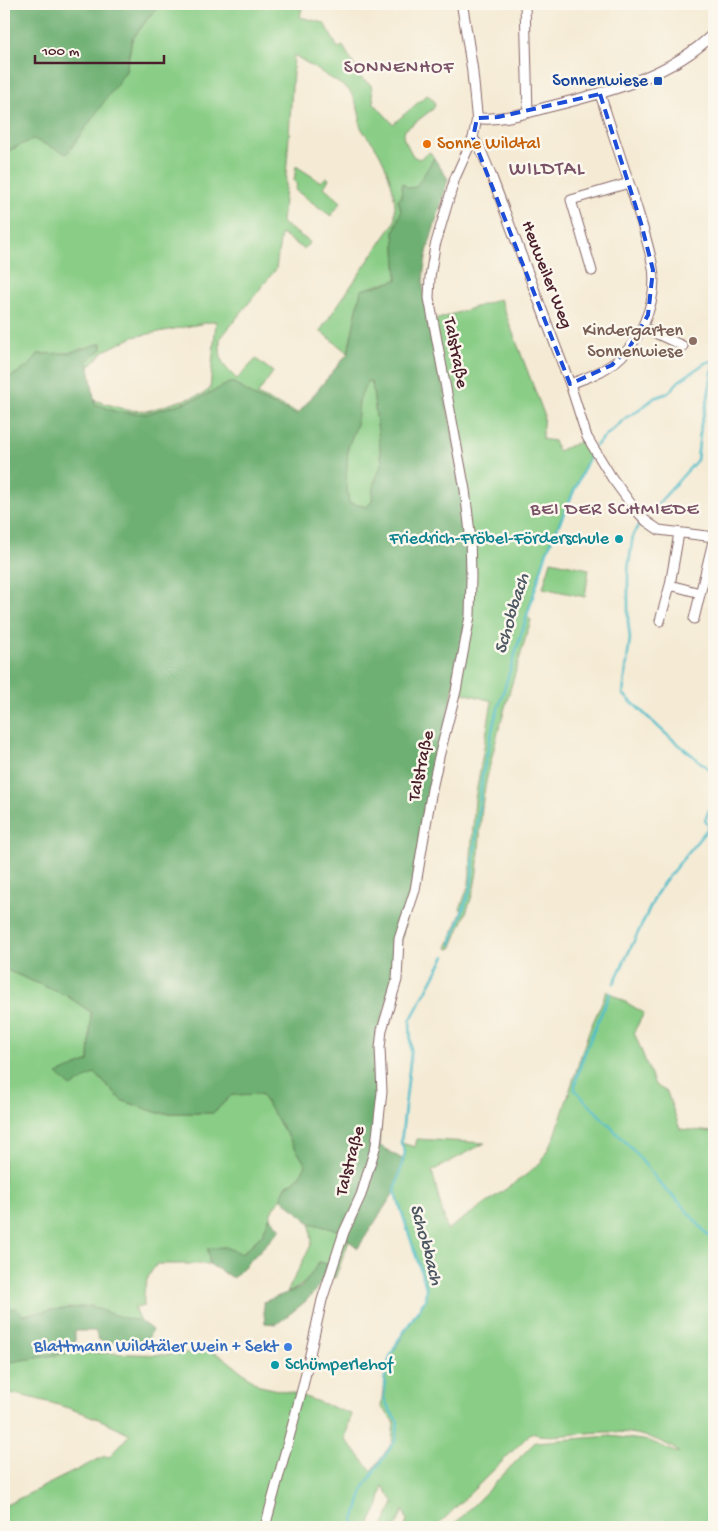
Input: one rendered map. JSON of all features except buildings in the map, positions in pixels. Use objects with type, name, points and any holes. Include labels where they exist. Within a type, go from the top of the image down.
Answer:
[{"type":"street","name":"Talstraße","points":[[265,1527],[303,1386],[322,1300],[344,1232],[361,1196],[376,1145],[382,1092],[380,1048],[382,1030],[395,988],[399,939],[414,890],[439,757],[465,651],[470,616],[472,578],[470,533],[465,490],[429,298],[435,246],[455,178],[473,138],[477,118],[472,68],[462,4]]},
{"type":"street","points":[[525,4],[528,112]]},
{"type":"street","points":[[477,118],[485,119],[528,112],[600,94],[656,73],[704,44],[714,33]]},
{"type":"street","points":[[570,384],[593,376],[612,365],[629,348],[648,315],[652,291],[653,270],[641,223],[600,94]]},
{"type":"street","name":"Heuweiler Weg","points":[[473,138],[480,148],[490,172],[570,384],[587,436],[612,478],[646,522],[659,530],[714,537],[694,619]]},
{"type":"street","points":[[592,271],[571,200],[628,182]]},
{"type":"street","points":[[642,327],[682,346]]},
{"type":"street","points":[[660,621],[670,585],[678,533]]},
{"type":"street","points":[[670,585],[700,593]]},
{"type":"highlighted area","points":[[600,94],[641,223],[653,270],[648,315],[629,348],[612,365],[570,384],[473,138],[477,118],[498,117]]},
{"type":"green space","points":[[4,4],[162,4],[152,13],[132,39],[126,71],[67,154],[33,139],[4,153]]},
{"type":"green space","points":[[162,4],[303,4],[300,17],[324,23],[338,48],[343,46],[362,79],[371,85],[374,103],[393,124],[427,95],[433,99],[435,105],[433,109],[405,130],[403,137],[413,156],[419,159],[430,152],[434,158],[416,188],[408,188],[403,183],[401,197],[398,199],[401,211],[394,232],[397,280],[361,290],[348,353],[320,331],[394,223],[394,195],[380,156],[360,125],[358,110],[348,89],[294,55],[282,223],[310,242],[304,249],[281,234],[276,269],[220,339],[220,352],[222,362],[237,379],[256,359],[273,372],[257,395],[298,413],[296,415],[255,397],[234,383],[230,383],[200,398],[146,414],[117,412],[95,404],[94,400],[127,410],[147,411],[203,394],[210,389],[216,321],[133,337],[104,351],[89,367],[88,360],[102,349],[102,343],[68,353],[38,354],[30,365],[4,381],[4,153],[99,107],[126,71],[132,40],[152,13]]},
{"type":"green space","points":[[434,158],[448,179],[426,256],[423,290],[463,496],[468,548],[467,592],[461,651],[393,980],[379,1030],[380,1146],[404,1160],[395,1191],[358,1248],[349,1241],[344,1232],[310,1223],[281,1198],[286,1186],[298,1178],[306,1165],[261,1094],[232,1095],[213,1113],[158,1113],[121,1100],[95,1073],[71,1087],[57,1074],[89,1061],[91,1012],[67,996],[4,969],[4,381],[30,365],[38,354],[68,353],[102,343],[102,349],[88,360],[95,404],[117,412],[146,414],[200,398],[229,383],[234,383],[255,397],[297,415],[348,353],[361,290],[397,280],[394,232],[401,211],[398,199],[401,197],[402,183],[408,188],[416,187]],"holes":[[[368,380],[372,383],[382,464],[373,486],[372,501],[367,507],[349,503],[346,480],[348,447],[357,424],[359,401]]]},
{"type":"green space","points":[[296,166],[321,182],[326,177],[329,179],[324,187],[341,202],[331,216],[295,190],[297,185],[294,181]]},
{"type":"green space","points":[[500,299],[544,414],[542,439],[554,441],[558,451],[584,440],[590,454],[547,551],[527,617],[531,620],[501,721],[486,782],[474,888],[467,911],[451,949],[447,948],[462,910],[460,909],[469,884],[475,799],[492,701],[460,692],[442,387],[429,322]]},
{"type":"green space","points":[[367,379],[372,383],[382,464],[373,486],[372,501],[367,507],[349,503],[346,480],[348,447],[357,424],[359,401]]},
{"type":"green space","points":[[551,561],[589,569],[585,597],[543,588]]},
{"type":"green space","points":[[4,969],[67,996],[91,1012],[89,1062],[95,1073],[121,1100],[158,1113],[213,1113],[232,1095],[261,1094],[306,1165],[298,1178],[286,1186],[281,1198],[273,1209],[262,1235],[241,1254],[225,1247],[208,1248],[209,1264],[157,1264],[146,1283],[144,1306],[134,1308],[140,1321],[108,1314],[92,1306],[23,1315],[15,1308],[4,1309]]},
{"type":"green space","points":[[607,991],[644,1013],[634,1032],[655,1085],[667,1092],[680,1129],[714,1132],[714,1527],[452,1527],[535,1442],[610,1436],[650,1441],[679,1452],[655,1439],[630,1433],[605,1432],[554,1436],[531,1433],[436,1527],[405,1527],[407,1520],[403,1510],[396,1527],[383,1527],[394,1503],[383,1486],[379,1505],[368,1527],[4,1527],[4,1506],[105,1456],[109,1457],[130,1434],[115,1426],[68,1408],[4,1392],[4,1363],[75,1352],[163,1355],[209,1351],[223,1357],[260,1386],[297,1394],[351,1414],[345,1439],[372,1471],[392,1443],[394,1421],[381,1407],[385,1372],[391,1355],[425,1300],[426,1287],[395,1191],[405,1153],[401,1143],[415,1147],[417,1139],[485,1143],[432,1171],[447,1230],[526,1175],[541,1162],[555,1136],[589,1031]]},
{"type":"green space","points":[[270,1217],[281,1229],[233,1278],[209,1264],[208,1248],[225,1247],[242,1254],[262,1235]]},
{"type":"green space","points":[[310,1223],[344,1232],[349,1241],[335,1278],[325,1274],[327,1264],[319,1262],[303,1284],[287,1292],[312,1243]]},
{"type":"green space","points":[[319,1262],[327,1264],[324,1275],[315,1292],[277,1324],[265,1323],[263,1302],[300,1288]]},
{"type":"green space","points":[[92,1306],[146,1325],[152,1330],[145,1346],[99,1340],[95,1331],[75,1331],[75,1352],[4,1363],[4,1309],[16,1308],[23,1315]]},
{"type":"waterway","name":"Schobbach","points":[[596,446],[627,417],[654,398],[668,393],[679,381],[705,363],[714,360]]},
{"type":"waterway","points":[[646,515],[697,460],[701,424],[708,398],[714,360]]},
{"type":"waterway","name":"Schobbach","points":[[451,944],[471,887],[482,777],[494,722],[547,551],[592,451]]},
{"type":"waterway","points":[[639,524],[633,535],[628,570],[630,638],[623,694],[666,734],[714,773]]},
{"type":"waterway","points":[[614,983],[656,895],[664,882],[709,827],[705,820],[714,798]]},
{"type":"waterway","name":"Schobbach","points":[[352,1527],[364,1487],[396,1439],[398,1422],[384,1398],[385,1372],[398,1341],[425,1300],[426,1287],[395,1191],[405,1152],[401,1143],[411,1053],[410,1021],[445,956]]},
{"type":"waterway","points":[[610,993],[583,1057],[578,1071],[575,1090],[634,1151],[662,1186],[678,1201],[714,1242]]},
{"type":"place","name":"Sonnenwiese","points":[[658,81]]},
{"type":"place","name":"Sonne Wildtal","points":[[427,144]]},
{"type":"place","name":"Kindergarten Sonnenwiese","points":[[693,341]]},
{"type":"place","name":"Friedrich-Fröbel-Förderschule","points":[[619,539]]},
{"type":"place","name":"Blattmann Wildtäler Wein + Sekt","points":[[288,1347]]},
{"type":"place","name":"Schümperlehof","points":[[275,1365]]},
{"type":"district","name":"SONNENHOF","points":[[399,68]]},
{"type":"district","name":"WILDTAL","points":[[547,170]]},
{"type":"district","name":"BEI DER SCHMIEDE","points":[[615,510]]}]
